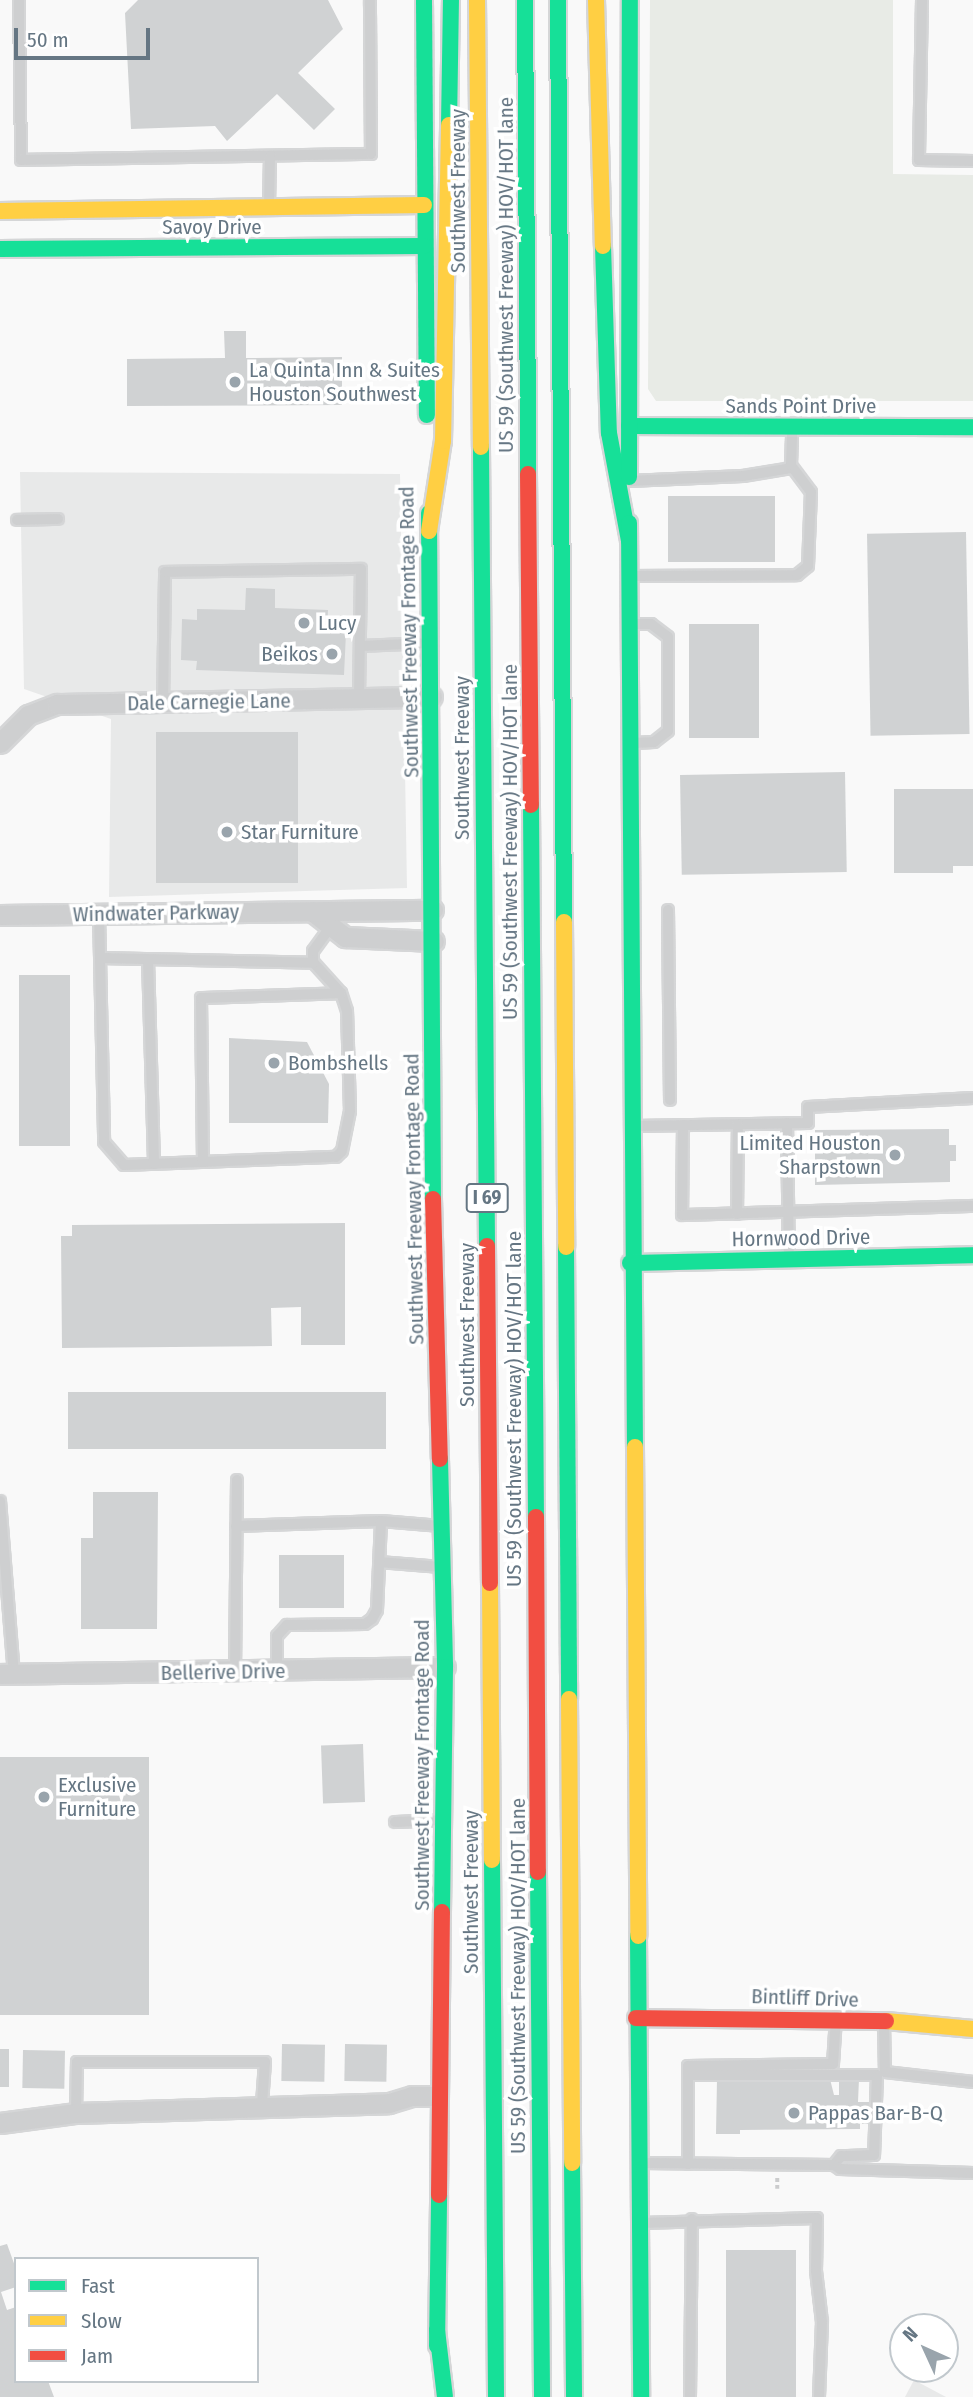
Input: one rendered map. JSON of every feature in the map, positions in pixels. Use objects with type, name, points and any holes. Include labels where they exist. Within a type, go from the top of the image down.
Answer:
[{"type":"main road","name":"Southwest Freeway Frontage Road","points":[[424,0],[424,205],[434,942],[433,1195],[445,1667],[438,2096],[437,2397]]},
{"type":"main road","points":[[429,531],[443,442],[451,0]]},
{"type":"main road","name":"Southwest Freeway","points":[[477,0],[496,2397]]},
{"type":"main road","name":"US 59 (Southwest Freeway) HOV/HOT lane","points":[[525,0],[542,2397]]},
{"type":"main road","points":[[558,0],[574,2397]]},
{"type":"main road","points":[[596,0],[610,433],[629,541]]},
{"type":"main road","points":[[630,0],[630,1263],[641,2397]]},
{"type":"main road","name":"Savoy Drive","points":[[0,211],[424,205]]},
{"type":"main road","name":"Savoy Drive","points":[[0,249],[425,246]]},
{"type":"main road","name":"Sands Point Drive","points":[[629,426],[973,427]]},
{"type":"main road","name":"Hornwood Drive","points":[[630,1263],[973,1255]]},
{"type":"main road","name":"Bintliff Drive","points":[[636,2018],[836,2017],[973,2029]]},
{"type":"main road","points":[[437,2330],[445,2397]]},
{"type":"street","name":"Dale Carnegie Lane","points":[[0,743],[28,715],[57,704],[163,705],[432,697]]},
{"type":"street","name":"Windwater Parkway","points":[[0,915],[433,910]]},
{"type":"street","points":[[313,912],[330,928],[359,940],[434,942]]},
{"type":"street","name":"Bellerive Drive","points":[[7,1674],[445,1667]]},
{"type":"street","points":[[0,2123],[76,2113],[262,2104],[389,2103],[412,2096],[438,2096]]},
{"type":"lane","points":[[19,0],[21,160],[371,154],[370,0]]},
{"type":"lane","points":[[922,0],[919,160],[973,161]]},
{"type":"lane","points":[[269,207],[270,156]]},
{"type":"lane","points":[[629,576],[797,575],[808,566],[812,551],[811,492],[792,468],[792,428]]},
{"type":"lane","points":[[629,481],[743,476],[792,468]]},
{"type":"lane","points":[[17,520],[58,519]]},
{"type":"lane","points":[[163,705],[164,572],[362,569],[359,699]]},
{"type":"lane","points":[[629,624],[651,624],[668,637],[668,731],[654,742],[629,743]]},
{"type":"lane","points":[[360,646],[431,643]]},
{"type":"lane","points":[[668,910],[670,1100]]},
{"type":"lane","points":[[99,914],[104,1142],[124,1166],[336,1157],[342,1151],[350,1111],[347,1011],[341,993],[314,963],[313,951],[330,928]]},
{"type":"lane","points":[[100,958],[314,963]]},
{"type":"lane","points":[[148,960],[154,1164]]},
{"type":"lane","points":[[202,1162],[201,998],[341,993]]},
{"type":"lane","points":[[630,1126],[807,1123],[808,1107],[973,1098]]},
{"type":"lane","points":[[787,1123],[789,1259]]},
{"type":"lane","points":[[737,1214],[738,1124]]},
{"type":"lane","points":[[683,1125],[682,1215],[973,1206]]},
{"type":"lane","points":[[235,1672],[237,1480]]},
{"type":"lane","points":[[0,1501],[7,1674]]},
{"type":"lane","points":[[236,1526],[381,1521],[442,1526]]},
{"type":"lane","points":[[277,1671],[277,1636],[287,1625],[365,1624],[372,1619],[377,1610],[381,1521]]},
{"type":"lane","points":[[379,1562],[443,1567]]},
{"type":"lane","points":[[395,1822],[443,1820]]},
{"type":"lane","points":[[688,2164],[688,2066],[833,2064],[836,2017]]},
{"type":"lane","points":[[884,2022],[885,2072],[973,2082]]},
{"type":"lane","points":[[76,2113],[76,2062],[265,2062],[262,2104]]},
{"type":"lane","points":[[688,2075],[877,2075],[874,2155],[841,2156],[834,2165]]},
{"type":"lane","points":[[638,2163],[834,2165],[840,2169],[973,2173]]},
{"type":"lane","points":[[639,2224],[692,2220],[817,2218],[816,2270],[822,2322],[820,2397]]},
{"type":"lane","points":[[690,2397],[692,2220]]},
{"type":"path","points":[[777,2189],[778,2173]]},
{"type":"shaded area","points":[[650,0],[893,0],[893,174],[973,175],[973,401],[656,401],[648,389]]},
{"type":"shaded area","points":[[20,472],[400,474],[407,888],[109,897],[111,719],[24,689]]},
{"type":"shaded area","points":[[912,2383],[920,2383],[946,2397],[905,2397]]},
{"type":"building","points":[[138,0],[328,0],[343,29],[298,73],[335,109],[314,130],[277,94],[227,141],[215,126],[131,129],[125,13]]},
{"type":"building","name":"La Quinta Inn & Suites Houston Southwest","points":[[224,331],[246,331],[246,358],[342,357],[342,405],[127,406],[127,359],[225,358]]},
{"type":"building","points":[[668,496],[775,496],[775,562],[668,562]]},
{"type":"building","points":[[966,532],[970,734],[871,736],[867,534]]},
{"type":"building","points":[[246,588],[275,589],[275,608],[328,610],[327,632],[346,633],[344,675],[196,670],[197,661],[181,660],[182,619],[197,620],[197,609],[245,610]]},
{"type":"building","points":[[689,624],[759,624],[759,738],[689,738]]},
{"type":"building","name":"Star Furniture","points":[[156,732],[298,732],[298,883],[156,883]]},
{"type":"building","points":[[845,772],[847,872],[682,875],[680,775]]},
{"type":"building","points":[[894,789],[973,789],[973,866],[953,866],[953,873],[894,873]]},
{"type":"building","points":[[19,975],[70,975],[70,1146],[19,1146]]},
{"type":"building","name":"Bombshells","points":[[229,1038],[307,1042],[329,1084],[328,1123],[229,1123]]},
{"type":"building","points":[[949,1129],[949,1145],[956,1145],[956,1161],[950,1161],[950,1182],[815,1185],[815,1130]]},
{"type":"building","points":[[345,1223],[345,1345],[301,1345],[301,1307],[271,1308],[272,1346],[62,1348],[61,1236],[72,1236],[72,1225]]},
{"type":"building","points":[[68,1392],[386,1392],[386,1449],[68,1449]]},
{"type":"building","points":[[93,1492],[158,1492],[157,1629],[81,1629],[81,1538],[93,1538]]},
{"type":"building","points":[[279,1555],[344,1555],[344,1608],[279,1608]]},
{"type":"building","points":[[363,1744],[365,1802],[323,1803],[321,1745]]},
{"type":"building","points":[[0,1757],[149,1757],[149,2015],[0,2015]]},
{"type":"building","points":[[282,2044],[325,2045],[324,2082],[281,2081]]},
{"type":"building","points":[[345,2044],[387,2045],[386,2082],[344,2081]]},
{"type":"building","points":[[0,2049],[9,2049],[9,2087],[0,2087]]},
{"type":"building","points":[[23,2050],[65,2051],[64,2089],[22,2088]]},
{"type":"building","name":"Pappas Bar-B-Q","points":[[717,2079],[830,2079],[834,2095],[839,2095],[839,2079],[859,2079],[858,2102],[872,2102],[872,2124],[860,2124],[860,2129],[740,2130],[740,2134],[716,2134]]},
{"type":"building","points":[[7,2244],[14,2263],[14,2288],[1,2292],[7,2310],[14,2308],[14,2383],[49,2383],[54,2397],[0,2397],[0,2246]]},
{"type":"building","points":[[726,2250],[796,2250],[796,2397],[726,2397]]},
{"type":"traffic: fast","points":[[424,0],[427,415]]},
{"type":"traffic: fast","points":[[449,125],[451,0]]},
{"type":"traffic: fast","points":[[525,0],[528,474]]},
{"type":"traffic: fast","points":[[558,0],[564,922]]},
{"type":"traffic: fast","points":[[629,477],[630,0]]},
{"type":"traffic: fast","points":[[0,249],[424,246]]},
{"type":"traffic: fast","points":[[603,246],[609,433],[629,541]]},
{"type":"traffic: fast","points":[[629,426],[973,427]]},
{"type":"traffic: fast","points":[[481,447],[487,1246]]},
{"type":"traffic: fast","points":[[429,513],[433,1199]]},
{"type":"traffic: fast","points":[[629,523],[635,1447]]},
{"type":"traffic: fast","points":[[531,805],[536,1517]]},
{"type":"traffic: fast","points":[[566,1247],[569,1699]]},
{"type":"traffic: fast","points":[[630,1263],[973,1255]]},
{"type":"traffic: fast","points":[[440,1459],[445,1667],[442,1912]]},
{"type":"traffic: fast","points":[[492,1860],[496,2397]]},
{"type":"traffic: fast","points":[[538,1872],[542,2397]]},
{"type":"traffic: fast","points":[[638,1936],[641,2397]]},
{"type":"traffic: fast","points":[[572,2163],[574,2397]]},
{"type":"traffic: fast","points":[[437,2346],[439,2195]]},
{"type":"traffic: fast","points":[[437,2330],[445,2397]]},
{"type":"traffic: slow","points":[[477,0],[481,447]]},
{"type":"traffic: slow","points":[[596,0],[603,246]]},
{"type":"traffic: slow","points":[[429,531],[443,441],[449,125]]},
{"type":"traffic: slow","points":[[0,211],[424,205]]},
{"type":"traffic: slow","points":[[564,922],[566,1247]]},
{"type":"traffic: slow","points":[[635,1447],[638,1936]]},
{"type":"traffic: slow","points":[[490,1583],[492,1860]]},
{"type":"traffic: slow","points":[[569,1699],[572,2163]]},
{"type":"traffic: slow","points":[[886,2021],[973,2029]]},
{"type":"traffic: jam","points":[[528,474],[531,805]]},
{"type":"traffic: jam","points":[[433,1199],[440,1459]]},
{"type":"traffic: jam","points":[[487,1246],[490,1583]]},
{"type":"traffic: jam","points":[[536,1517],[538,1872]]},
{"type":"traffic: jam","points":[[439,2195],[442,1912]]},
{"type":"traffic: jam","points":[[636,2018],[886,2021]]},
{"type":"place","name":"La Quinta Inn & Suites Houston Southwest","points":[[235,382]]},
{"type":"place","name":"Lucy","points":[[304,623]]},
{"type":"place","name":"Beikos","points":[[332,654]]},
{"type":"place","name":"Star Furniture","points":[[227,832]]},
{"type":"place","name":"Bombshells","points":[[274,1063]]},
{"type":"place","name":"Limited Houston Sharpstown","points":[[895,1155]]},
{"type":"place","name":"Exclusive Furniture","points":[[44,1797]]},
{"type":"place","name":"Pappas Bar-B-Q","points":[[794,2113]]}]
